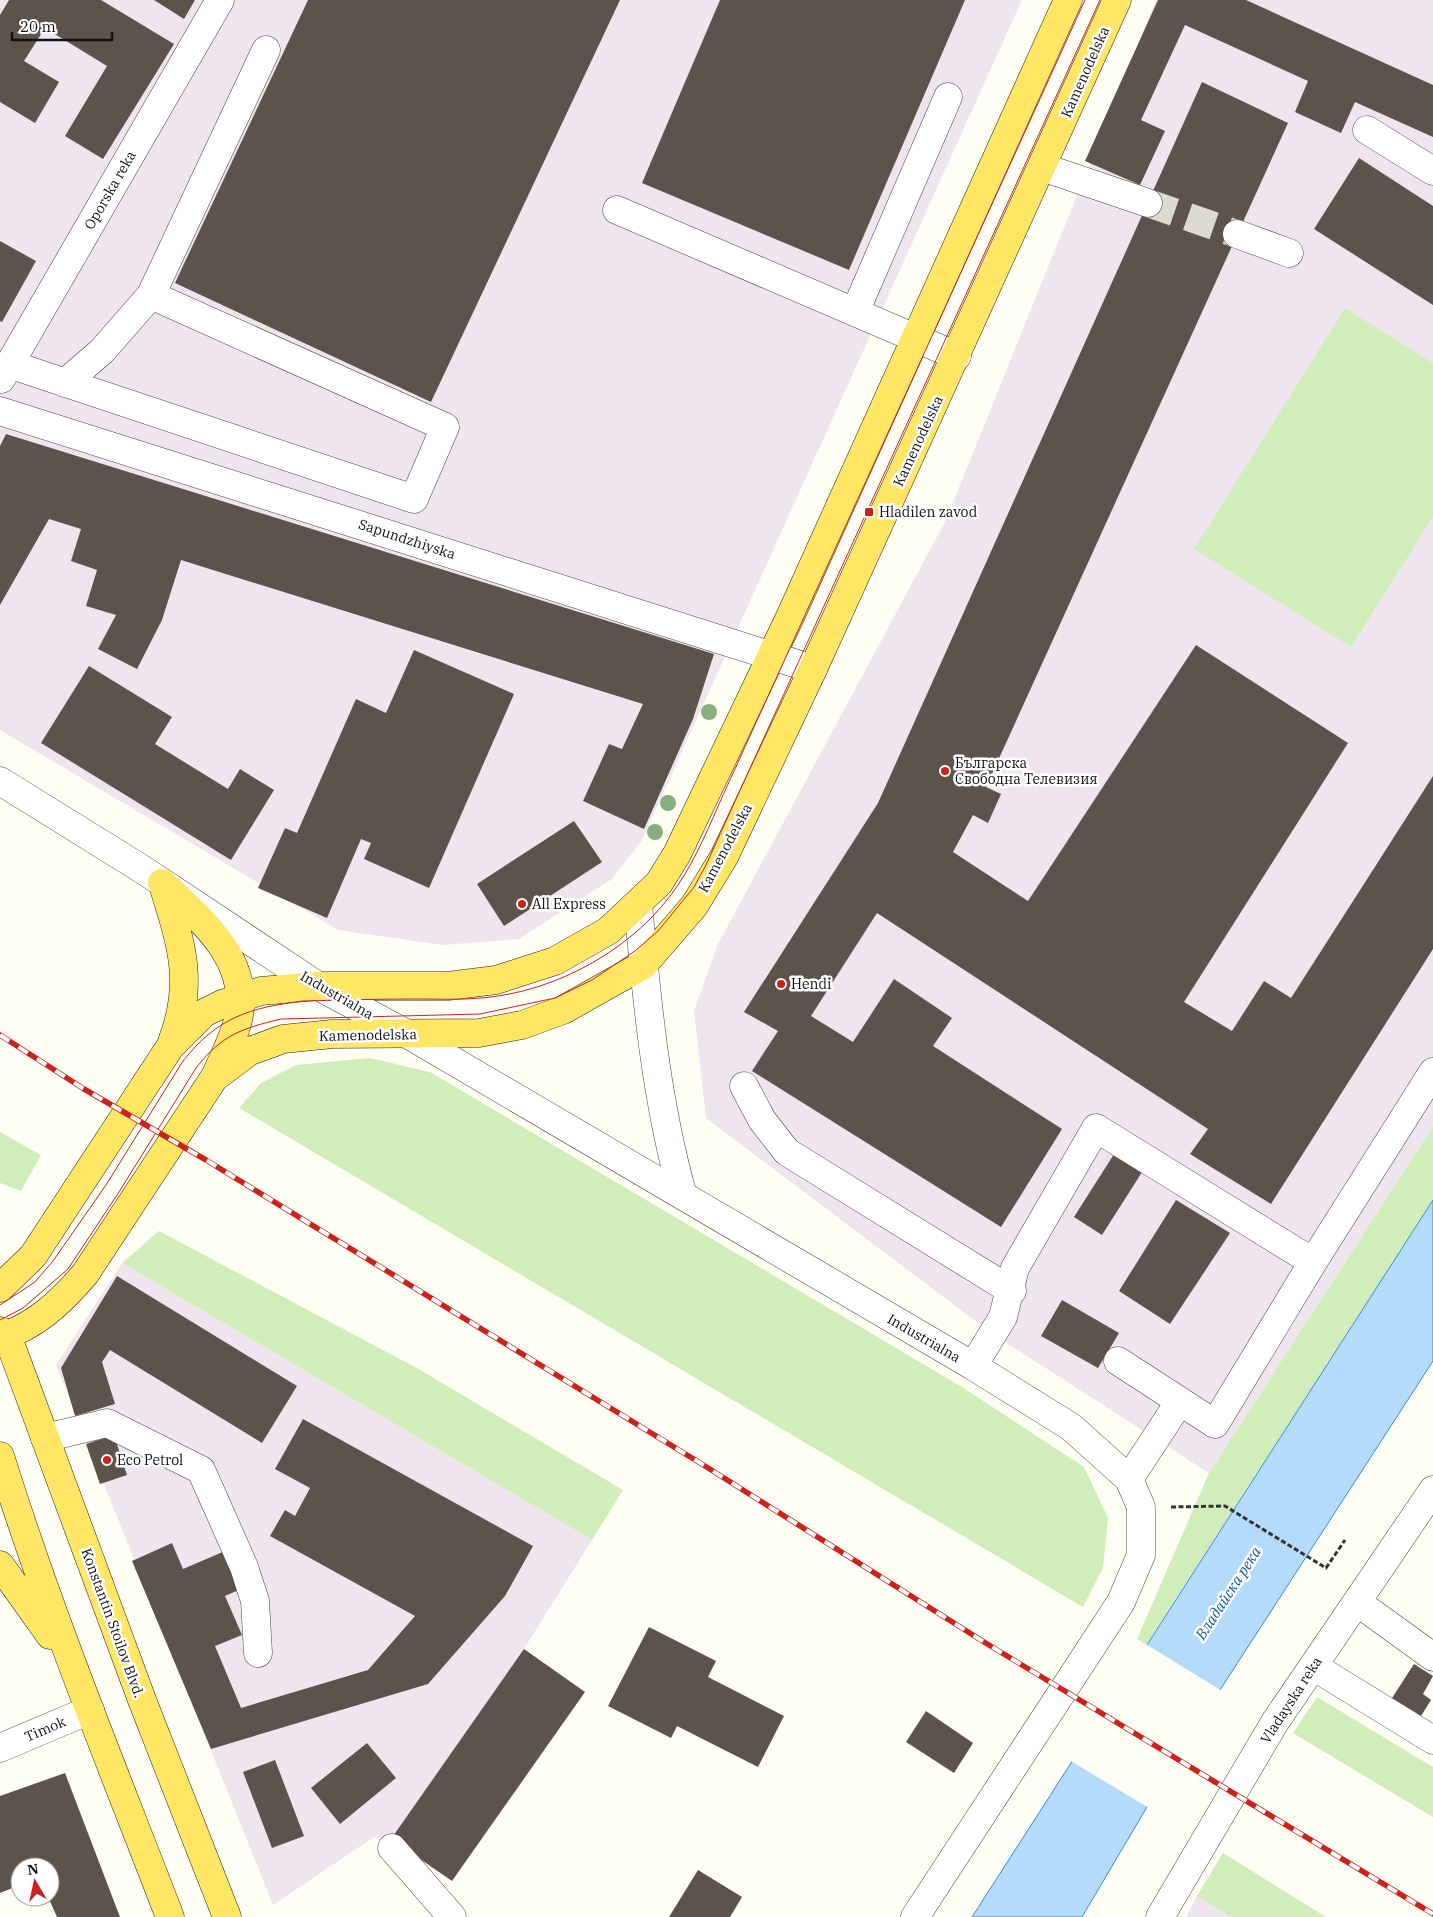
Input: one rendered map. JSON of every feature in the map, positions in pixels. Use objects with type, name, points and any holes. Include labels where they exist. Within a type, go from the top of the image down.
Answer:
[{"type":"main road","points":[[170,1046],[204,1013],[241,996],[261,991],[318,986],[448,986],[496,980],[555,961],[608,931],[659,883],[677,854],[771,655],[1068,0]]},
{"type":"main road","name":"Kamenodelska","points":[[2,1334],[47,1312],[68,1294],[85,1274],[214,1078],[250,1051],[283,1039],[332,1034],[409,1035],[479,1033],[522,1025],[563,1010],[643,965],[694,906],[724,857],[813,669],[957,356],[1117,0]]},
{"type":"main road","points":[[162,883],[209,928],[231,959],[239,980],[241,996],[234,1034],[214,1078]]},
{"type":"main road","points":[[3,1285],[33,1256],[170,1046],[179,1022],[186,984],[181,945],[162,883]]},
{"type":"main road","name":"Konstantin Stoilov Blvd.","points":[[2,1334],[44,1438],[142,1700],[227,1917]]},
{"type":"main road","points":[[0,1456],[31,1554],[71,1665],[170,1917]]},
{"type":"main road","points":[[0,1564],[71,1665]]},
{"type":"street","name":"Oporska reka","points":[[5,372],[220,0]]},
{"type":"street","points":[[65,383],[102,351],[152,295],[266,50]]},
{"type":"street","points":[[855,312],[948,98]]},
{"type":"street","points":[[1366,130],[1433,171]]},
{"type":"street","points":[[1042,168],[1148,203]]},
{"type":"street","points":[[617,210],[957,356]]},
{"type":"street","points":[[1237,234],[1289,253]]},
{"type":"street","points":[[5,372],[65,383],[414,499],[445,427],[152,295]]},
{"type":"street","name":"Sapundzhiyska","points":[[0,411],[813,669]]},
{"type":"street","name":"Industrialna","points":[[0,780],[162,883],[318,986],[409,1035],[973,1366],[1071,1427],[1123,1473],[1141,1507]]},
{"type":"street","points":[[638,904],[643,965],[661,1105],[683,1196]]},
{"type":"street","points":[[1118,1361],[1215,1424],[1313,1262],[1433,1072]]},
{"type":"street","points":[[744,1086],[762,1120],[786,1152],[1012,1291]]},
{"type":"street","points":[[973,1366],[1000,1323],[1012,1291],[1015,1268],[1096,1128],[1313,1262]]},
{"type":"street","points":[[1123,1473],[1172,1396]]},
{"type":"street","points":[[44,1438],[107,1423],[201,1470],[244,1567],[252,1593],[258,1653]]},
{"type":"street","name":"Vladayska reka","points":[[1160,1917],[1275,1722],[1433,1490]]},
{"type":"street","points":[[915,1917],[1121,1602],[1140,1555],[1141,1507]]},
{"type":"street","points":[[1357,1602],[1433,1657]]},
{"type":"street","points":[[1313,1666],[1433,1740]]},
{"type":"street","name":"Timok","points":[[0,1748],[90,1710]]},
{"type":"street","points":[[392,1848],[452,1917]]},
{"type":"path","points":[[1141,1507],[1225,1506],[1326,1568],[1345,1540]]},
{"type":"shaded area","points":[[0,0],[1022,0],[642,840],[612,879],[519,939],[443,945],[338,930],[0,730]]},
{"type":"shaded area","points":[[1156,0],[1433,0],[1433,1126],[1209,1473],[994,1335],[706,1118],[694,1011],[717,946],[945,522]]},
{"type":"shaded area","points":[[122,1263],[592,1540],[524,1649],[391,1839],[374,1837],[273,1905],[56,1365]]},
{"type":"shaded area","points":[[1197,1896],[1231,1917],[1186,1917]]},
{"type":"green space","points":[[1345,308],[1433,363],[1433,517],[1351,647],[1194,549]]},
{"type":"green space","points":[[370,1058],[430,1072],[962,1387],[1084,1467],[1108,1518],[1103,1568],[1083,1607],[239,1108],[261,1083],[296,1065]]},
{"type":"green space","points":[[1433,1126],[1433,1200],[1146,1645],[1137,1639],[1209,1473]]},
{"type":"green space","points":[[0,1132],[41,1155],[21,1191],[0,1183]]},
{"type":"green space","points":[[159,1231],[415,1367],[623,1490],[592,1540],[122,1263]]},
{"type":"green space","points":[[1317,1697],[1433,1767],[1433,1817],[1293,1733]]},
{"type":"green space","points":[[1223,1853],[1326,1917],[1231,1917],[1197,1896]]},
{"type":"water","name":"Владайска река","points":[[1433,1200],[1433,1361],[1220,1690],[1147,1807],[1082,1917],[972,1917]]},
{"type":"pier","points":[[1144,1643],[1222,1691],[1149,1808],[1069,1760]]},
{"type":"building","points":[[9,0],[101,0],[174,44],[103,159],[65,136],[107,66],[45,28],[24,61],[59,82],[35,123],[0,102],[0,15]]},
{"type":"building","points":[[154,0],[195,0],[184,19]]},
{"type":"building","points":[[308,0],[620,0],[431,402],[175,283]]},
{"type":"building","points":[[720,0],[965,0],[849,270],[642,183]]},
{"type":"building","points":[[1158,0],[1246,0],[1433,85],[1433,137],[1355,102],[1341,133],[1295,112],[1308,81],[1185,25],[1141,120],[1165,131],[1140,185],[1085,161]]},
{"type":"building","points":[[1202,82],[1288,123],[986,787],[1001,794],[988,823],[973,815],[953,852],[1028,901],[1196,645],[1348,743],[1184,1002],[1232,1031],[1264,981],[1291,998],[1433,776],[1433,949],[1271,1204],[1190,1154],[1208,1129],[877,913],[811,1016],[853,1042],[894,979],[952,1018],[933,1046],[1062,1129],[1001,1227],[752,1071],[778,1031],[744,1012],[878,803]]},
{"type":"building","points":[[1359,158],[1433,206],[1433,305],[1314,229]]},
{"type":"building","points":[[0,241],[36,261],[2,322],[0,321]]},
{"type":"building","points":[[6,434],[714,654],[693,719],[644,829],[583,801],[609,744],[622,749],[643,704],[181,560],[162,620],[137,669],[98,649],[116,615],[86,606],[97,570],[71,561],[81,529],[49,519],[0,605],[0,446]]},
{"type":"building","points":[[414,650],[514,694],[429,888],[364,859],[371,843],[361,839],[327,918],[258,888],[285,828],[297,833],[356,699],[386,713]]},
{"type":"building","points":[[89,666],[172,717],[155,744],[228,789],[240,769],[274,790],[231,860],[41,743]]},
{"type":"building","points":[[574,821],[602,862],[504,926],[477,884]]},
{"type":"building","points":[[1116,1151],[1144,1169],[1102,1235],[1074,1217]]},
{"type":"building","points":[[1176,1200],[1230,1233],[1170,1324],[1119,1291]]},
{"type":"building","points":[[117,1276],[297,1386],[262,1443],[110,1350],[102,1362],[115,1404],[75,1416],[61,1368]]},
{"type":"building","points":[[1062,1300],[1119,1333],[1098,1368],[1041,1336]]},
{"type":"building","points":[[303,1419],[533,1546],[505,1596],[428,1684],[211,1749],[132,1561],[172,1543],[183,1569],[225,1551],[241,1589],[225,1596],[242,1635],[215,1646],[241,1708],[368,1670],[415,1616],[270,1536],[285,1510],[295,1516],[310,1488],[275,1469]]},
{"type":"building","name":"Eco Petrol","points":[[114,1435],[127,1475],[100,1484],[86,1444]]},
{"type":"building","points":[[649,1627],[716,1661],[708,1677],[784,1716],[758,1767],[677,1726],[671,1738],[608,1706]]},
{"type":"building","points":[[524,1649],[585,1692],[452,1881],[391,1839]]},
{"type":"building","points":[[1414,1664],[1433,1676],[1423,1694],[1431,1700],[1421,1716],[1392,1698]]},
{"type":"building","points":[[926,1711],[973,1743],[954,1773],[906,1742]]},
{"type":"building","points":[[367,1743],[396,1778],[340,1824],[311,1788]]},
{"type":"building","points":[[275,1760],[304,1836],[272,1848],[243,1772]]},
{"type":"building","points":[[65,1773],[120,1917],[57,1917],[52,1907],[60,1907],[60,1857],[10,1857],[10,1889],[0,1893],[0,1796]]},
{"type":"building","points":[[698,1870],[742,1897],[730,1917],[669,1917]]},
{"type":"tunnel","points":[[1148,203],[1237,234]]},
{"type":"tram line","points":[[0,1305],[35,1282],[53,1261],[106,1185],[183,1061],[196,1046],[222,1025],[251,1011],[303,1001],[473,999],[510,994],[538,987],[592,963],[617,947],[661,908],[685,874],[703,840],[1085,0]]},
{"type":"tram line","points":[[0,1320],[23,1308],[68,1269],[119,1192],[196,1068],[214,1048],[233,1035],[254,1026],[281,1019],[480,1014],[555,998],[592,980],[635,951],[658,931],[694,887],[706,865],[1100,0]]},
{"type":"railway","points":[[0,1035],[84,1089],[206,1160],[705,1466],[984,1642],[1433,1914]]},
{"type":"place","name":"Hladilen zavod","points":[[869,512]]},
{"type":"place","name":"Българска Свободна Телевизия","points":[[945,771]]},
{"type":"place","name":"All Express","points":[[522,904]]},
{"type":"place","name":"Hendi","points":[[781,984]]},
{"type":"place","name":"Eco Petrol","points":[[107,1460]]}]
